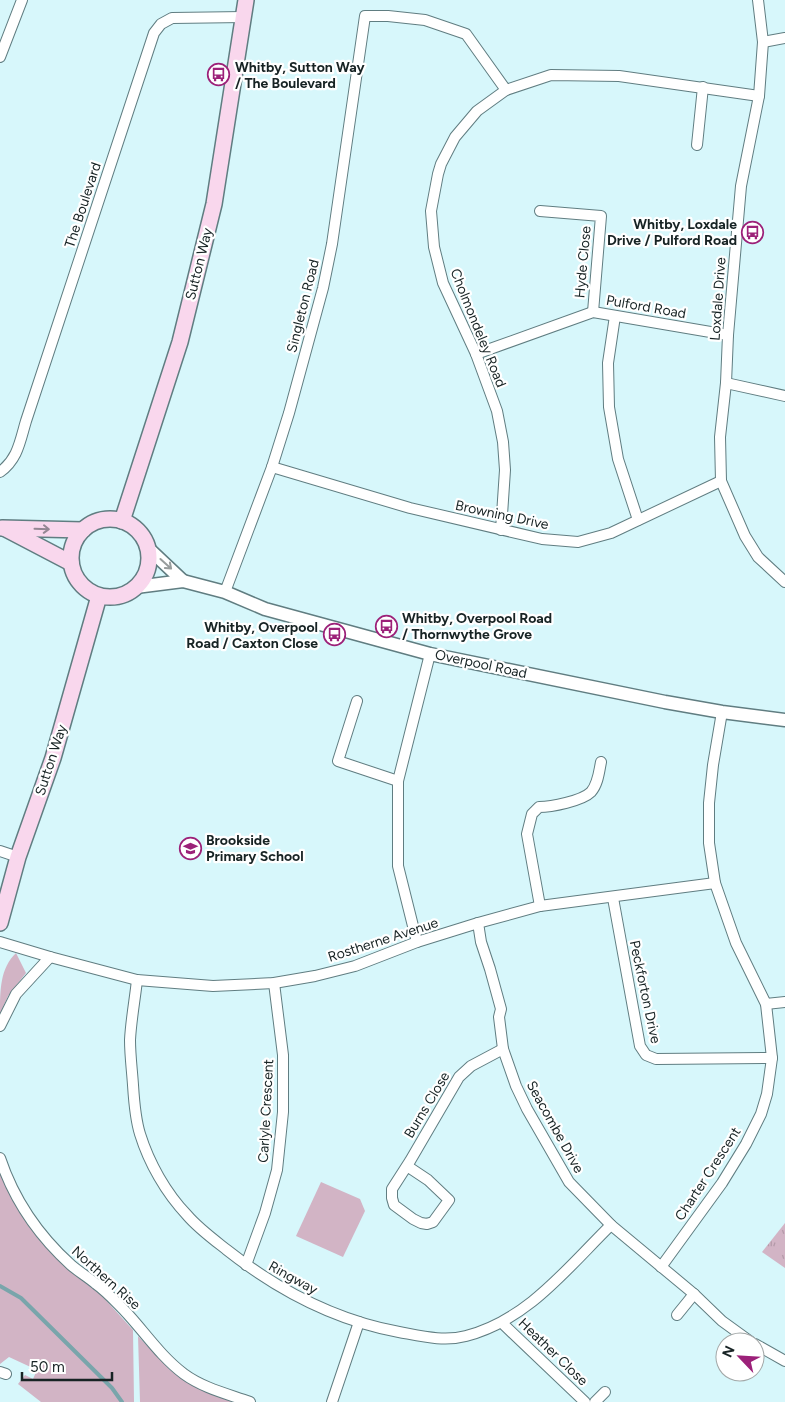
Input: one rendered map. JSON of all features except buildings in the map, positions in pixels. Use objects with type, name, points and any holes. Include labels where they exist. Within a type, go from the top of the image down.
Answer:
[{"type":"main road","name":"Sutton Way","points":[[122,521],[180,342],[214,204],[246,0]]},
{"type":"main road","points":[[107,519],[122,521],[134,527],[143,537],[148,548],[149,562],[146,575],[136,587],[125,595],[112,598],[99,596],[86,590],[77,580],[71,563],[72,549],[82,530],[94,522],[107,519]]},
{"type":"main road","points":[[1,527],[82,530]]},
{"type":"main road","points":[[1,527],[71,563]]},
{"type":"main road","name":"Sutton Way","points":[[0,923],[18,857],[53,758],[99,596]]},
{"type":"street","points":[[0,56],[22,0]]},
{"type":"street","name":"Loxdale Drive","points":[[758,0],[764,42],[759,96],[741,186],[720,437],[721,481],[745,536],[758,557],[785,582]]},
{"type":"street","name":"The Boulevard","points":[[0,472],[12,463],[19,444],[154,33],[161,24],[172,18],[244,16]]},
{"type":"street","name":"Singleton Road","points":[[224,592],[272,467],[303,364],[332,244],[365,16],[388,16],[425,20],[466,34],[506,90]]},
{"type":"street","points":[[764,42],[785,38]]},
{"type":"street","name":"Cholmondeley Road","points":[[501,530],[505,470],[503,442],[497,411],[476,354],[442,283],[434,247],[431,211],[441,164],[455,137],[477,111],[506,90],[551,75],[619,76],[759,96]]},
{"type":"street","points":[[697,145],[703,87]]},
{"type":"street","name":"Hyde Close","points":[[540,210],[601,216],[593,312]]},
{"type":"street","name":"Pulford Road","points":[[476,354],[593,312],[728,335]]},
{"type":"street","points":[[615,316],[608,363],[609,407],[618,459],[638,520]]},
{"type":"street","points":[[726,383],[785,396]]},
{"type":"street","name":"Browning Drive","points":[[272,467],[410,508],[542,539],[578,542],[611,533],[721,481]]},
{"type":"street","name":"Overpool Road","points":[[148,548],[183,580]]},
{"type":"street","name":"Overpool Road","points":[[136,587],[183,580],[224,592],[265,609],[430,654],[722,712],[785,720]]},
{"type":"street","points":[[417,942],[398,866],[398,781],[430,654]]},
{"type":"street","points":[[357,701],[338,761],[398,781]]},
{"type":"street","name":"Charter Crescent","points":[[661,1267],[722,1183],[746,1144],[761,1114],[767,1094],[772,1058],[766,1004],[736,943],[715,883],[709,842],[709,804],[722,712]]},
{"type":"street","points":[[540,906],[527,834],[532,814],[539,807],[559,804],[591,792],[598,780],[601,762]]},
{"type":"street","points":[[0,851],[18,857]]},
{"type":"street","name":"Rostherne Avenue","points":[[0,942],[137,980],[213,986],[274,983],[315,976],[355,966],[417,942],[540,906],[613,898],[715,883]]},
{"type":"street","name":"Peckforton Drive","points":[[613,898],[640,1046],[646,1055],[656,1059],[772,1058]]},
{"type":"street","name":"Seacombe Drive","points":[[478,923],[481,942],[500,1008],[499,1017],[503,1049],[516,1086],[569,1182],[612,1225],[694,1294],[722,1321],[737,1332]]},
{"type":"street","points":[[0,1026],[16,994],[50,957]]},
{"type":"street","name":"Ringway","points":[[137,980],[130,1040],[134,1105],[140,1133],[152,1163],[163,1183],[186,1215],[246,1265],[308,1303],[359,1322],[399,1332],[442,1339],[466,1336],[502,1323],[524,1309],[544,1292],[612,1225]]},
{"type":"street","name":"Carlyle Crescent","points":[[246,1265],[265,1213],[277,1170],[283,1112],[284,1055],[274,983]]},
{"type":"street","points":[[766,1004],[785,1002]]},
{"type":"street","name":"Burns Close","points":[[407,1166],[428,1180],[449,1200],[433,1222],[421,1223],[413,1220],[394,1205],[392,1189],[459,1077],[471,1066],[503,1049]]},
{"type":"street","name":"Northern Rise","points":[[0,1158],[9,1183],[49,1244],[73,1267],[98,1285],[123,1309],[151,1343],[185,1375],[226,1395],[250,1402]]},
{"type":"street","points":[[677,1315],[694,1294]]},
{"type":"street","points":[[332,1402],[359,1322]]},
{"type":"street","name":"Heather Close","points":[[502,1323],[585,1402]]},
{"type":"street","points":[[765,1350],[785,1361]]},
{"type":"street","name":"Heather Close","points":[[595,1402],[605,1392]]},
{"type":"green space","points":[[16,953],[26,973],[8,996],[0,1014],[2,980],[7,966]]},
{"type":"green space","points":[[0,1170],[7,1189],[21,1214],[50,1252],[103,1297],[133,1330],[134,1402],[41,1402],[18,1384],[25,1375],[33,1379],[37,1370],[9,1357],[0,1364]]},
{"type":"green space","points":[[321,1182],[360,1199],[365,1211],[343,1257],[296,1236]]},
{"type":"green space","points":[[785,1223],[785,1268],[762,1252]]},
{"type":"green space","points":[[138,1336],[170,1370],[200,1388],[235,1402],[140,1402]]},
{"type":"waterway","points":[[0,1286],[21,1298],[112,1388],[122,1402]]},
{"type":"place","name":"Whitby, Sutton Way / The Boulevard","points":[[219,75]]},
{"type":"place","name":"Whitby, Loxdale Drive / Pulford Road","points":[[753,232]]},
{"type":"place","name":"Whitby, Overpool Road / Thornwythe Grove","points":[[386,626]]},
{"type":"place","name":"Whitby, Overpool Road / Caxton Close","points":[[334,635]]},
{"type":"place","name":"Brookside Primary School","points":[[190,848]]}]
